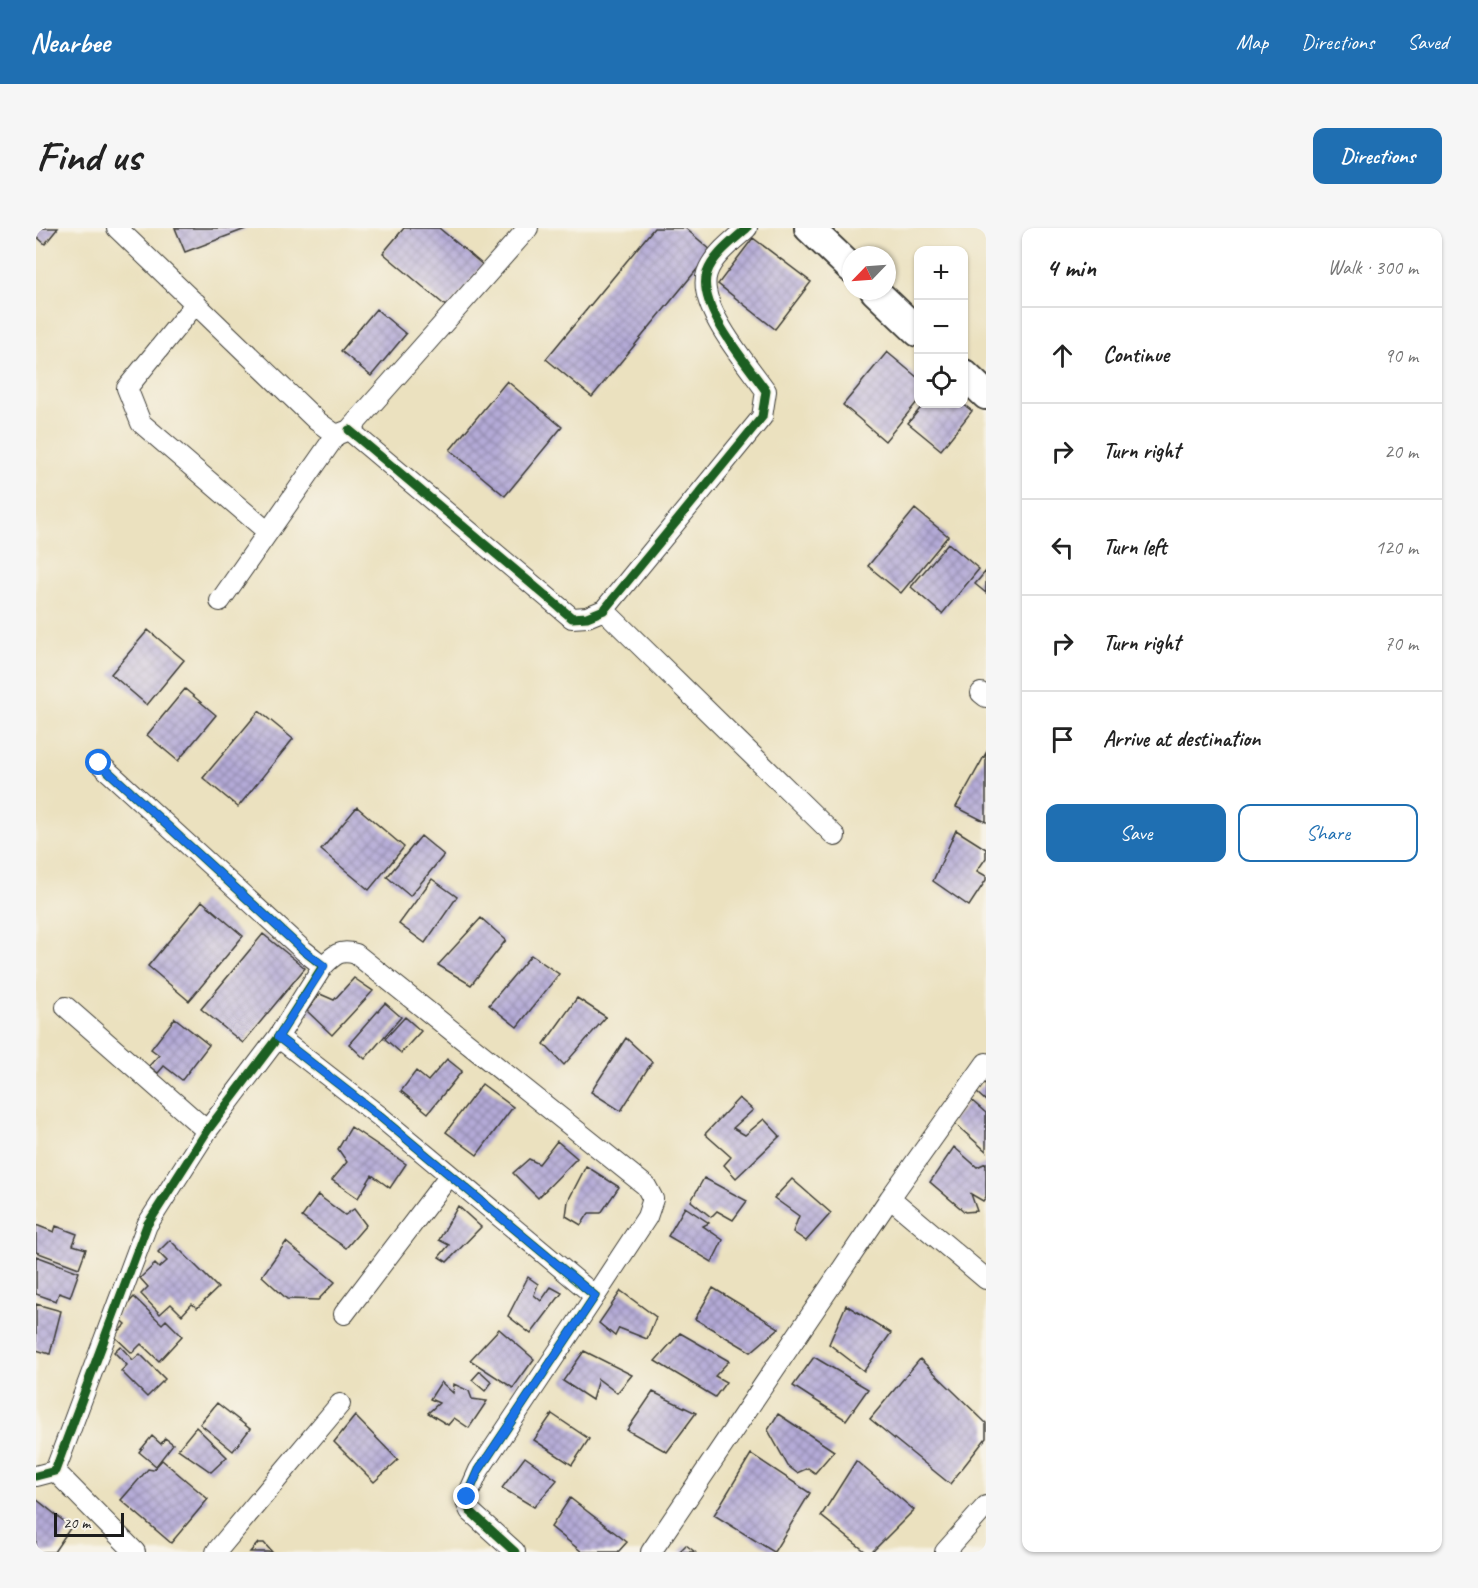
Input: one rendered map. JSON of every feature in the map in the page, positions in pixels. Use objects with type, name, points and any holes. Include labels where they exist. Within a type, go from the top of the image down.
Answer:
[{"type":"street","points":[[220,602],[268,532],[343,432],[528,228]]},
{"type":"street","points":[[123,230],[317,421],[343,432],[572,618],[587,617],[604,609],[762,417],[766,391],[724,331],[707,298],[706,273],[721,252],[747,228]]},
{"type":"street","points":[[809,228],[842,259]]},
{"type":"street","points":[[884,300],[914,328]]},
{"type":"street","points":[[196,303],[127,388],[141,423],[268,532]]},
{"type":"street","points":[[968,379],[986,395]]},
{"type":"street","points":[[604,609],[835,836]]},
{"type":"street","points":[[99,763],[304,951],[324,966]]},
{"type":"street","points":[[135,1552],[45,1473],[147,1225],[207,1131],[278,1037],[324,966],[334,954],[347,951],[356,954],[646,1186],[653,1199],[647,1217],[479,1470],[467,1497],[470,1511],[515,1552]]},
{"type":"street","points":[[66,1007],[207,1131]]},
{"type":"street","points":[[278,1037],[378,1115],[595,1296]]},
{"type":"street","points":[[651,1552],[890,1198],[986,1063]]},
{"type":"street","points":[[344,1314],[449,1176]]},
{"type":"street","points":[[890,1198],[986,1280]]},
{"type":"street","points":[[216,1552],[340,1404]]},
{"type":"street","points":[[945,1552],[986,1506]]},
{"type":"building","points":[[36,228],[58,228],[45,244],[36,236]]},
{"type":"building","points":[[175,228],[248,228],[185,252]]},
{"type":"building","points":[[404,228],[439,228],[483,265],[448,308],[383,253]]},
{"type":"building","points":[[654,228],[685,228],[712,251],[592,397],[546,359]]},
{"type":"building","points":[[753,238],[811,282],[775,329],[718,284]]},
{"type":"building","points":[[376,309],[406,334],[371,376],[341,351]]},
{"type":"building","points":[[887,352],[914,375],[914,406],[885,441],[843,405]]},
{"type":"building","points":[[507,381],[562,427],[505,496],[450,450]]},
{"type":"building","points":[[921,408],[968,408],[972,411],[941,450],[908,423]]},
{"type":"building","points":[[915,509],[948,536],[901,593],[868,566]]},
{"type":"building","points":[[948,543],[979,569],[942,614],[911,587]]},
{"type":"building","points":[[986,571],[986,593],[975,584]]},
{"type":"building","points":[[148,630],[184,660],[147,705],[111,674]]},
{"type":"building","points":[[185,689],[216,715],[178,761],[147,735]]},
{"type":"building","points":[[259,711],[293,739],[238,807],[203,778]]},
{"type":"building","points":[[986,753],[986,822],[956,807]]},
{"type":"building","points":[[357,807],[404,847],[369,890],[321,850]]},
{"type":"building","points":[[956,830],[986,849],[986,858],[977,871],[986,876],[986,880],[969,906],[933,881]]},
{"type":"building","points":[[421,836],[444,855],[410,896],[387,877]]},
{"type":"building","points":[[432,879],[457,897],[425,943],[399,924]]},
{"type":"building","points":[[202,901],[243,936],[189,1001],[148,966]]},
{"type":"building","points":[[481,918],[506,940],[471,985],[438,965]]},
{"type":"building","points":[[263,934],[305,968],[243,1043],[201,1009]]},
{"type":"building","points":[[531,955],[559,974],[517,1027],[489,1005]]},
{"type":"building","points":[[354,978],[373,991],[332,1035],[307,1011],[320,994],[334,1000]]},
{"type":"building","points":[[577,998],[606,1017],[564,1065],[544,1044]]},
{"type":"building","points":[[385,1003],[401,1017],[365,1059],[349,1044]]},
{"type":"building","points":[[405,1017],[421,1031],[401,1053],[385,1039]]},
{"type":"building","points":[[175,1018],[209,1045],[182,1080],[164,1066],[158,1073],[149,1066],[159,1055],[151,1049]]},
{"type":"building","points":[[626,1038],[652,1062],[621,1111],[591,1092]]},
{"type":"building","points":[[447,1059],[462,1071],[428,1113],[401,1091],[416,1071],[428,1081]]},
{"type":"building","points":[[986,1081],[986,1101],[976,1092]]},
{"type":"building","points":[[482,1084],[513,1107],[477,1155],[446,1132]]},
{"type":"building","points":[[739,1098],[753,1110],[733,1128],[745,1135],[764,1119],[780,1136],[736,1178],[724,1165],[731,1157],[705,1134]]},
{"type":"building","points":[[971,1100],[986,1113],[986,1151],[952,1121]]},
{"type":"building","points":[[351,1127],[406,1164],[390,1188],[372,1175],[358,1198],[332,1180],[347,1162],[338,1149]]},
{"type":"building","points":[[557,1141],[577,1158],[538,1198],[513,1173],[529,1159],[539,1164]]},
{"type":"building","points":[[954,1147],[977,1167],[986,1163],[986,1197],[983,1201],[971,1194],[977,1211],[965,1212],[930,1182]]},
{"type":"building","points":[[586,1166],[619,1187],[601,1213],[589,1213],[581,1225],[566,1216],[568,1201]]},
{"type":"building","points":[[704,1178],[747,1201],[733,1220],[717,1211],[711,1217],[691,1201]]},
{"type":"building","points":[[792,1179],[831,1213],[806,1241],[793,1232],[799,1216],[774,1198]]},
{"type":"building","points":[[318,1195],[345,1215],[354,1209],[366,1225],[346,1248],[302,1217]]},
{"type":"building","points":[[458,1206],[481,1227],[447,1262],[439,1257],[449,1245],[439,1240]]},
{"type":"building","points":[[685,1207],[709,1223],[703,1226],[723,1240],[712,1262],[668,1236]]},
{"type":"building","points":[[36,1225],[54,1232],[56,1226],[77,1234],[73,1245],[86,1249],[79,1268],[36,1252]]},
{"type":"building","points":[[170,1240],[218,1288],[197,1308],[192,1304],[182,1315],[171,1304],[160,1314],[141,1294],[148,1287],[140,1278],[155,1264],[159,1268],[167,1261],[158,1252]]},
{"type":"building","points":[[286,1242],[335,1282],[318,1300],[287,1299],[262,1276]]},
{"type":"building","points":[[36,1256],[79,1272],[70,1297],[59,1293],[56,1301],[36,1294]]},
{"type":"building","points":[[528,1277],[538,1284],[534,1295],[541,1301],[551,1287],[562,1293],[531,1334],[508,1316]]},
{"type":"building","points":[[713,1288],[779,1328],[751,1352],[695,1319]]},
{"type":"building","points":[[621,1291],[656,1317],[647,1339],[619,1328],[615,1336],[599,1323]]},
{"type":"building","points":[[134,1297],[162,1324],[166,1320],[182,1336],[159,1361],[141,1344],[132,1353],[114,1336],[126,1324],[117,1316]]},
{"type":"building","points":[[36,1304],[61,1311],[50,1354],[36,1350]]},
{"type":"building","points":[[846,1305],[891,1333],[864,1371],[829,1344]]},
{"type":"building","points":[[499,1329],[534,1359],[513,1388],[470,1360]]},
{"type":"building","points":[[680,1333],[729,1361],[715,1376],[726,1382],[715,1397],[655,1361]]},
{"type":"building","points":[[120,1346],[133,1360],[140,1354],[165,1379],[147,1397],[121,1371],[127,1365],[114,1352]]},
{"type":"building","points":[[584,1351],[632,1375],[617,1393],[598,1379],[592,1400],[563,1381]]},
{"type":"building","points":[[814,1357],[868,1389],[846,1420],[793,1386]]},
{"type":"building","points":[[920,1359],[986,1423],[986,1438],[950,1484],[870,1419]]},
{"type":"building","points":[[480,1371],[492,1382],[485,1391],[472,1380]]},
{"type":"building","points":[[441,1382],[453,1393],[454,1384],[469,1391],[472,1399],[487,1401],[469,1428],[454,1418],[448,1425],[428,1413],[439,1403],[430,1399]]},
{"type":"building","points":[[653,1392],[696,1413],[667,1452],[627,1430]]},
{"type":"building","points":[[217,1403],[250,1429],[233,1451],[200,1424]]},
{"type":"building","points":[[552,1414],[589,1439],[572,1465],[534,1440]]},
{"type":"building","points":[[778,1414],[834,1451],[815,1473],[808,1468],[797,1473],[788,1466],[768,1430]]},
{"type":"building","points":[[355,1416],[398,1460],[374,1482],[334,1442]]},
{"type":"building","points":[[196,1427],[227,1457],[211,1472],[178,1449]]},
{"type":"building","points":[[152,1436],[161,1444],[165,1438],[173,1444],[156,1466],[139,1452]]},
{"type":"building","points":[[751,1454],[810,1493],[774,1552],[714,1515]]},
{"type":"building","points":[[525,1457],[557,1480],[534,1507],[502,1488]]},
{"type":"building","points":[[162,1460],[208,1499],[171,1543],[121,1500],[148,1469],[153,1470]]},
{"type":"building","points":[[856,1461],[914,1510],[872,1552],[866,1552],[821,1516]]},
{"type":"building","points":[[570,1498],[627,1542],[618,1552],[582,1552],[551,1527]]},
{"type":"building","points":[[36,1499],[71,1527],[54,1552],[36,1552]]},
{"type":"building","points":[[258,1543],[264,1543],[272,1552],[250,1552]]},
{"type":"building","points":[[686,1545],[695,1552],[679,1552]]},
{"type":"cycle path","points":[[349,430],[572,618],[587,617],[604,610],[762,417],[766,391],[716,318],[709,302],[706,286],[707,273],[714,260],[747,228]]},
{"type":"cycle path","points":[[36,1476],[55,1471],[147,1225],[207,1131],[278,1037],[323,966],[99,763]]},
{"type":"cycle path","points":[[278,1037],[378,1115],[595,1296],[479,1470],[467,1497],[470,1511],[515,1552]]},
{"type":"route","points":[[99,763],[304,951],[324,966],[278,1037],[378,1115],[595,1296],[522,1409],[479,1470],[467,1497]]}]
